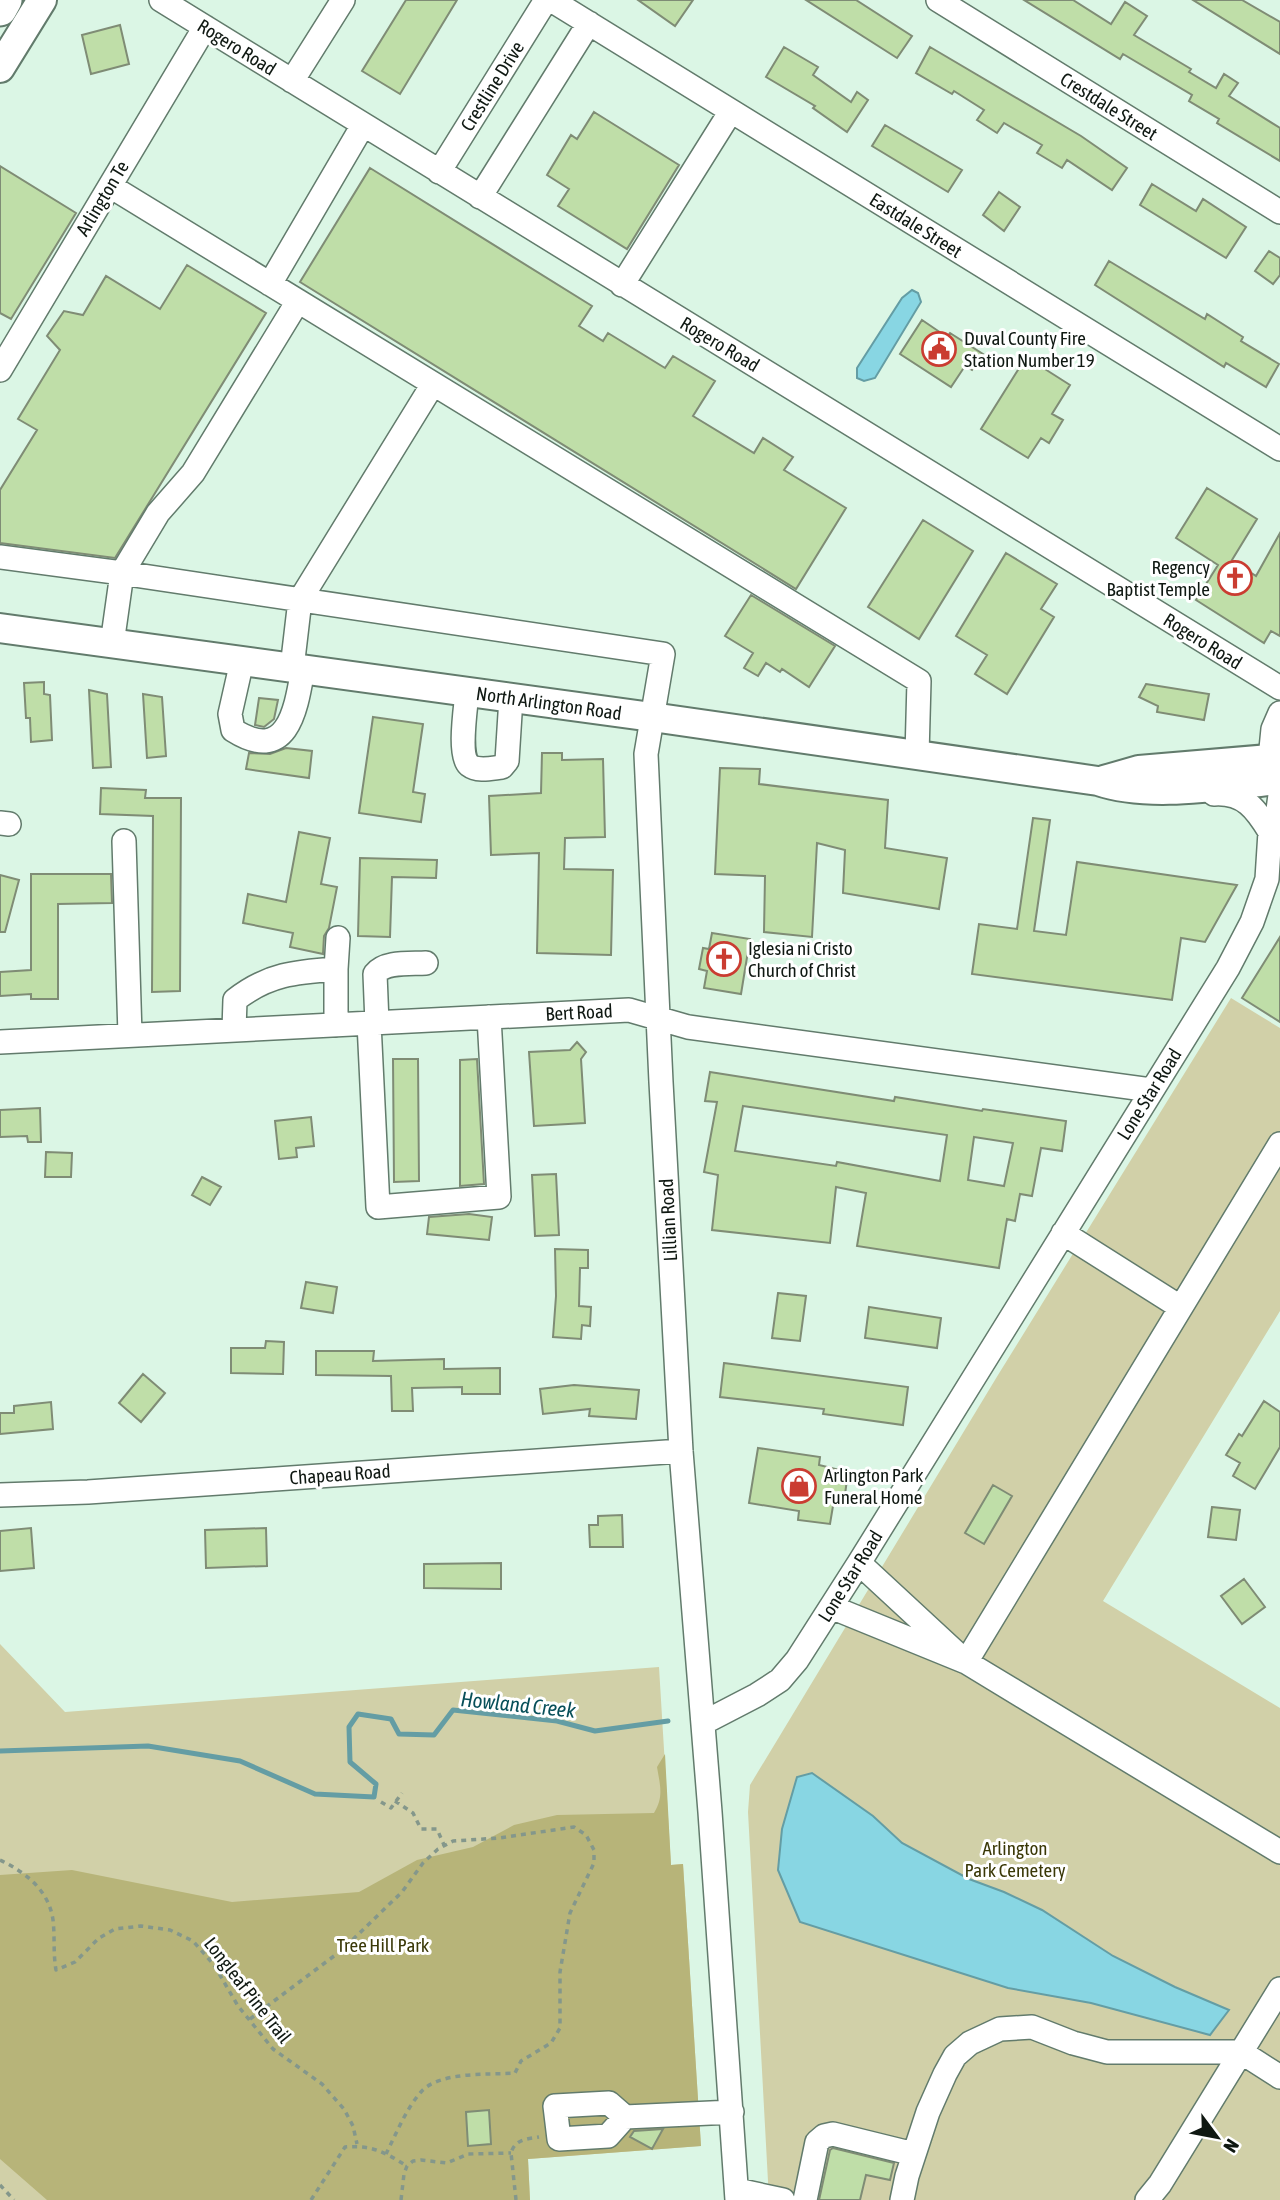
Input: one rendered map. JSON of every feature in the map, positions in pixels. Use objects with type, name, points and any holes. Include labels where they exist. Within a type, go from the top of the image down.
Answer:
[{"type":"highway","points":[[0,9],[5,0]]},
{"type":"main road","points":[[0,68],[42,0]]},
{"type":"main road","name":"North Arlington Road","points":[[0,628],[652,717],[1111,785],[1139,770],[1277,766]]},
{"type":"street","name":"Rogero Road","points":[[160,0],[1280,688]]},
{"type":"street","points":[[292,81],[343,0]]},
{"type":"street","name":"Eastdale Street","points":[[549,0],[1280,449]]},
{"type":"street","name":"Crestline Drive","points":[[439,172],[549,0]]},
{"type":"street","name":"Crestdale Street","points":[[938,0],[1280,212]]},
{"type":"street","points":[[480,197],[589,23]]},
{"type":"street","name":"Arlington Te","points":[[0,370],[205,27]]},
{"type":"street","points":[[622,285],[731,111]]},
{"type":"street","points":[[270,284],[363,125]]},
{"type":"street","points":[[110,186],[919,681],[917,755]]},
{"type":"street","points":[[112,644],[122,573],[158,513],[193,473],[298,301]]},
{"type":"street","points":[[242,661],[230,714],[233,730],[255,740],[271,741],[281,735],[295,713],[300,600],[433,384]]},
{"type":"street","points":[[0,557],[300,600]]},
{"type":"street","name":"Lillian Road","points":[[300,600],[663,654],[646,754],[681,1451],[703,1723]]},
{"type":"street","points":[[467,692],[463,744],[466,760],[469,765],[482,769],[502,767],[508,761],[511,698]]},
{"type":"street","points":[[1277,766],[1273,729],[1280,713]]},
{"type":"street","points":[[1111,785],[1147,801],[1224,793],[1244,798],[1256,810],[1270,832]]},
{"type":"street","name":"Lone Star Road","points":[[703,1723],[780,1680],[797,1660],[859,1563],[1228,968],[1252,922],[1267,879],[1270,832],[1280,795]]},
{"type":"street","points":[[124,841],[130,1035]]},
{"type":"street","points":[[336,1025],[338,937]]},
{"type":"street","points":[[426,962],[386,966],[375,974],[373,1023],[377,1207],[499,1197],[489,1017]]},
{"type":"street","points":[[234,1030],[235,1000],[252,987],[287,973],[337,969]]},
{"type":"street","name":"Bert Road","points":[[0,1042],[629,1010],[688,1027],[1151,1090]]},
{"type":"street","points":[[966,1662],[1280,1144]]},
{"type":"street","points":[[1063,1233],[1180,1307]]},
{"type":"street","name":"Chapeau Road","points":[[0,1495],[116,1490],[681,1451]]},
{"type":"street","points":[[859,1563],[966,1662]]},
{"type":"street","points":[[831,1607],[966,1662],[1280,1852]]},
{"type":"street","points":[[703,1723],[737,2195],[783,2200]]},
{"type":"street","points":[[1147,2200],[1241,2052],[1272,2020],[1280,1989]]},
{"type":"street","points":[[902,2200],[928,2112],[955,2056],[970,2043],[1000,2029],[1032,2027],[1073,2043],[1107,2052],[1241,2052],[1280,2077]]},
{"type":"street","points":[[625,2117],[608,2136],[559,2139],[555,2106],[609,2103],[625,2117],[732,2112]]},
{"type":"street","points":[[805,2200],[817,2142],[824,2136],[833,2134],[914,2154]]},
{"type":"path","points":[[381,1802],[391,1808],[402,1793]]},
{"type":"path","points":[[395,1801],[413,1813],[421,1829],[437,1829],[444,1846]]},
{"type":"path","points":[[250,2019],[342,1950],[402,1892],[423,1863],[453,1841],[499,1838],[573,1827],[586,1835],[594,1850],[594,1863],[570,1913],[560,1972],[560,2028],[551,2043],[521,2061],[515,2073],[454,2077],[436,2081],[422,2090],[386,2154]]},
{"type":"path","name":"Longleaf Pine Trail","points":[[0,1860],[32,1879],[45,1899],[53,1918],[52,1947],[56,1970],[75,1962],[99,1938],[115,1929],[141,1926],[170,1930],[193,1941],[214,1965],[239,2006],[273,2049],[322,2084],[344,2109],[353,2126],[357,2144]]},
{"type":"path","points":[[516,2200],[511,2152],[519,2141],[558,2136]]},
{"type":"path","points":[[311,2200],[345,2147],[377,2148],[407,2166]]},
{"type":"path","points":[[401,2200],[401,2183],[407,2166],[413,2161],[447,2163],[468,2154],[511,2152]]},
{"type":"path","points":[[0,2186],[14,2200]]},
{"type":"green space","name":"Arlington Park Cemetery","points":[[1231,998],[1280,1028],[1280,1311],[1103,1601],[1280,1708],[1280,2200],[769,2200],[748,1812],[750,1785],[998,1375]]},
{"type":"green space","name":"Tree Hill Park","points":[[0,1644],[65,1712],[659,1667],[671,1865],[683,1864],[701,2146],[528,2159],[530,2200],[0,2200]]},
{"type":"green space","name":"Tree Hill Park","points":[[665,1754],[671,1865],[683,1864],[701,2146],[528,2159],[530,2200],[47,2200],[0,2159],[0,1875],[72,1870],[232,1902],[359,1892],[417,1860],[473,1847],[514,1825],[557,1815],[654,1813],[660,1796],[657,1767]]},
{"type":"water","points":[[912,290],[918,293],[921,302],[875,378],[864,381],[857,378],[857,368],[902,298]]},
{"type":"water","points":[[812,1773],[873,1816],[902,1843],[969,1879],[1042,1910],[1113,1956],[1229,2010],[1210,2035],[1091,2003],[1008,1988],[800,1922],[778,1870],[782,1829],[797,1777]]},
{"type":"building","points":[[406,0],[457,0],[400,94],[362,71]]},
{"type":"building","points":[[638,0],[693,0],[675,26]]},
{"type":"building","points":[[806,0],[856,0],[912,36],[897,58]]},
{"type":"building","points":[[1024,0],[1073,0],[1111,24],[1125,2],[1147,16],[1134,35],[1191,69],[1189,72],[1216,88],[1224,74],[1238,83],[1229,96],[1280,128],[1280,161],[1217,123],[1219,119],[1189,101],[1192,95],[1123,54],[1120,59]]},
{"type":"building","points":[[1193,0],[1242,0],[1280,22],[1280,54]]},
{"type":"building","points":[[120,25],[129,64],[91,74],[82,35]]},
{"type":"building","points":[[784,47],[818,67],[813,75],[851,102],[857,92],[868,100],[847,132],[813,108],[815,106],[766,77]]},
{"type":"building","points":[[930,47],[1081,136],[1127,168],[1112,190],[1067,160],[1062,168],[1037,153],[1042,145],[1004,123],[997,133],[977,120],[984,110],[954,91],[952,94],[916,73]]},
{"type":"building","points":[[594,112],[679,165],[627,249],[558,206],[569,189],[547,175],[571,135],[577,139]]},
{"type":"building","points":[[885,125],[962,170],[948,192],[872,146]]},
{"type":"building","points":[[0,166],[76,213],[11,319],[0,313]]},
{"type":"building","points":[[370,168],[592,306],[579,326],[603,341],[608,333],[665,368],[673,356],[715,381],[693,416],[754,453],[763,438],[793,457],[784,470],[846,508],[796,589],[300,282]]},
{"type":"building","points":[[1152,184],[1196,211],[1203,199],[1246,227],[1226,258],[1140,205]]},
{"type":"building","points":[[999,192],[1020,207],[1004,231],[983,215]]},
{"type":"building","points":[[1269,251],[1280,258],[1280,275],[1273,284],[1255,271]]},
{"type":"building","points":[[1109,261],[1205,319],[1207,314],[1243,337],[1241,341],[1279,364],[1266,387],[1226,363],[1224,367],[1095,285]]},
{"type":"building","points":[[187,265],[266,313],[115,558],[0,543],[0,490],[37,430],[18,419],[60,350],[47,336],[64,311],[83,315],[106,276],[160,309]]},
{"type":"building","name":"Duval County Fire Station Number 19","points":[[922,320],[947,337],[950,333],[983,354],[972,370],[965,366],[951,387],[900,354]]},
{"type":"building","points":[[1026,357],[1070,385],[1052,414],[1063,420],[1049,443],[1041,438],[1028,458],[981,429]]},
{"type":"building","name":"Regency Baptist Temple","points":[[1207,488],[1257,519],[1232,560],[1256,576],[1280,533],[1280,636],[1271,631],[1264,643],[1196,600],[1218,565],[1176,538]]},
{"type":"building","points":[[923,520],[973,551],[919,639],[868,607]]},
{"type":"building","points":[[1006,553],[1057,584],[1041,609],[1054,617],[1007,694],[975,674],[987,655],[956,636]]},
{"type":"building","points":[[751,595],[835,646],[809,687],[782,669],[780,672],[766,663],[758,676],[744,668],[753,653],[725,636]]},
{"type":"building","points":[[44,682],[44,694],[50,695],[52,740],[31,742],[30,718],[26,718],[24,683]]},
{"type":"building","points":[[1146,684],[1209,694],[1204,720],[1157,712],[1158,706],[1139,697]]},
{"type":"building","points":[[89,690],[107,694],[111,767],[93,768]]},
{"type":"building","points":[[143,694],[162,697],[166,756],[147,758]]},
{"type":"building","points":[[259,698],[278,700],[274,719],[264,727],[255,725]]},
{"type":"building","points":[[373,717],[423,724],[413,792],[425,794],[421,822],[359,813]]},
{"type":"building","points":[[286,748],[312,751],[309,778],[246,769],[249,753],[270,754]]},
{"type":"building","points":[[542,753],[562,753],[562,760],[603,759],[605,837],[565,838],[564,869],[613,870],[611,955],[537,953],[539,853],[491,855],[489,796],[541,793]]},
{"type":"building","points":[[720,768],[760,769],[759,784],[888,800],[885,848],[947,858],[939,909],[843,893],[845,850],[817,843],[812,937],[764,932],[765,876],[715,874]]},
{"type":"building","points":[[101,788],[146,790],[145,798],[181,798],[180,991],[152,992],[153,816],[100,814]]},
{"type":"building","points":[[1033,818],[1050,820],[1034,931],[1066,935],[1077,862],[1237,885],[1205,942],[1181,938],[1172,1000],[972,974],[979,924],[1017,929]]},
{"type":"building","points":[[299,832],[330,838],[321,884],[337,887],[329,928],[324,936],[323,954],[290,947],[293,933],[243,923],[248,894],[286,902]]},
{"type":"building","points":[[360,858],[437,860],[436,878],[392,877],[390,937],[358,936]]},
{"type":"building","points":[[31,874],[111,874],[112,903],[58,904],[58,999],[31,999],[31,994],[0,996],[0,972],[31,970]]},
{"type":"building","points":[[0,875],[19,880],[5,932],[0,932]]},
{"type":"building","name":"Iglesia ni Cristo Church of Christ","points":[[712,933],[750,939],[741,994],[704,988],[707,971],[699,969],[703,948],[709,949]]},
{"type":"building","points":[[1280,937],[1280,1022],[1242,998]]},
{"type":"building","points":[[577,1042],[586,1052],[581,1059],[585,1123],[534,1126],[529,1052],[570,1050]]},
{"type":"building","points":[[393,1059],[418,1059],[419,1181],[394,1182]]},
{"type":"building","points":[[477,1059],[484,1184],[460,1186],[460,1060]]},
{"type":"building","points":[[710,1072],[894,1101],[895,1097],[1066,1121],[1062,1151],[1041,1148],[1032,1196],[1020,1194],[1015,1221],[1007,1219],[999,1268],[857,1246],[866,1193],[836,1187],[830,1243],[712,1230],[718,1175],[704,1172],[717,1102],[705,1101]],"holes":[[[743,1106],[947,1135],[940,1181],[837,1162],[836,1166],[735,1151]],[[974,1137],[1013,1143],[1004,1186],[968,1180]]]},
{"type":"building","points":[[40,1108],[41,1142],[28,1142],[27,1136],[0,1137],[0,1110]]},
{"type":"building","points":[[311,1117],[314,1146],[296,1148],[297,1157],[279,1159],[275,1121]]},
{"type":"building","points":[[46,1152],[72,1153],[71,1177],[45,1177]]},
{"type":"building","points":[[556,1174],[559,1235],[535,1236],[532,1175]]},
{"type":"building","points":[[202,1177],[221,1187],[210,1205],[192,1195]]},
{"type":"building","points":[[469,1214],[492,1217],[489,1240],[427,1234],[429,1217]]},
{"type":"building","points":[[555,1249],[588,1250],[588,1268],[580,1268],[579,1306],[591,1307],[590,1326],[582,1325],[581,1339],[553,1337]]},
{"type":"building","points":[[306,1282],[337,1287],[333,1313],[301,1308]]},
{"type":"building","points":[[778,1293],[806,1296],[800,1341],[772,1338]]},
{"type":"building","points":[[869,1307],[941,1318],[937,1348],[865,1338]]},
{"type":"building","points":[[266,1341],[284,1342],[283,1374],[231,1373],[231,1348],[265,1348]]},
{"type":"building","points":[[316,1351],[374,1351],[373,1361],[444,1359],[444,1369],[500,1368],[500,1394],[462,1394],[462,1387],[412,1388],[413,1411],[392,1411],[391,1376],[316,1375]]},
{"type":"building","points":[[724,1363],[908,1387],[903,1425],[823,1414],[824,1409],[720,1397]]},
{"type":"building","points":[[143,1374],[165,1393],[141,1422],[119,1403]]},
{"type":"building","points":[[574,1385],[639,1390],[636,1419],[589,1416],[590,1409],[543,1414],[540,1389]]},
{"type":"building","points":[[1264,1401],[1280,1412],[1280,1447],[1255,1489],[1233,1476],[1240,1463],[1226,1455],[1239,1434],[1242,1436]]},
{"type":"building","points":[[51,1402],[53,1429],[0,1434],[0,1413],[14,1413],[14,1406]]},
{"type":"building","name":"Arlington Park Funeral Home","points":[[758,1448],[820,1457],[819,1465],[848,1472],[844,1502],[834,1500],[830,1524],[798,1520],[799,1511],[749,1503]]},
{"type":"building","points":[[993,1485],[1012,1496],[984,1544],[965,1533]]},
{"type":"building","points":[[1212,1507],[1240,1510],[1236,1540],[1208,1537]]},
{"type":"building","points":[[622,1515],[623,1547],[590,1547],[589,1525],[598,1525],[598,1516]]},
{"type":"building","points":[[31,1528],[34,1568],[0,1571],[0,1531]]},
{"type":"building","points":[[266,1528],[267,1566],[206,1568],[205,1530]]},
{"type":"building","points":[[501,1563],[501,1589],[424,1588],[424,1564]]},
{"type":"building","points":[[1244,1579],[1265,1607],[1242,1624],[1221,1596]]},
{"type":"building","points":[[489,2110],[491,2144],[468,2146],[466,2112]]},
{"type":"building","points":[[663,2129],[652,2149],[630,2137],[634,2131]]},
{"type":"building","points":[[833,2148],[894,2163],[890,2180],[866,2175],[860,2200],[819,2200],[830,2150]]},
{"type":"waterway","name":"Howland Creek","points":[[0,1751],[148,1746],[240,1761],[315,1794],[374,1797],[376,1784],[350,1762],[349,1727],[358,1714],[391,1719],[399,1734],[434,1735],[453,1710],[557,1721],[595,1731],[668,1721]]},
{"type":"place","name":"Duval County Fire Station Number 19","points":[[939,349]]},
{"type":"place","name":"Regency Baptist Temple","points":[[1235,578]]},
{"type":"place","name":"Iglesia ni Cristo Church of Christ","points":[[724,959]]},
{"type":"place","name":"Arlington Park Funeral Home","points":[[799,1486]]}]
